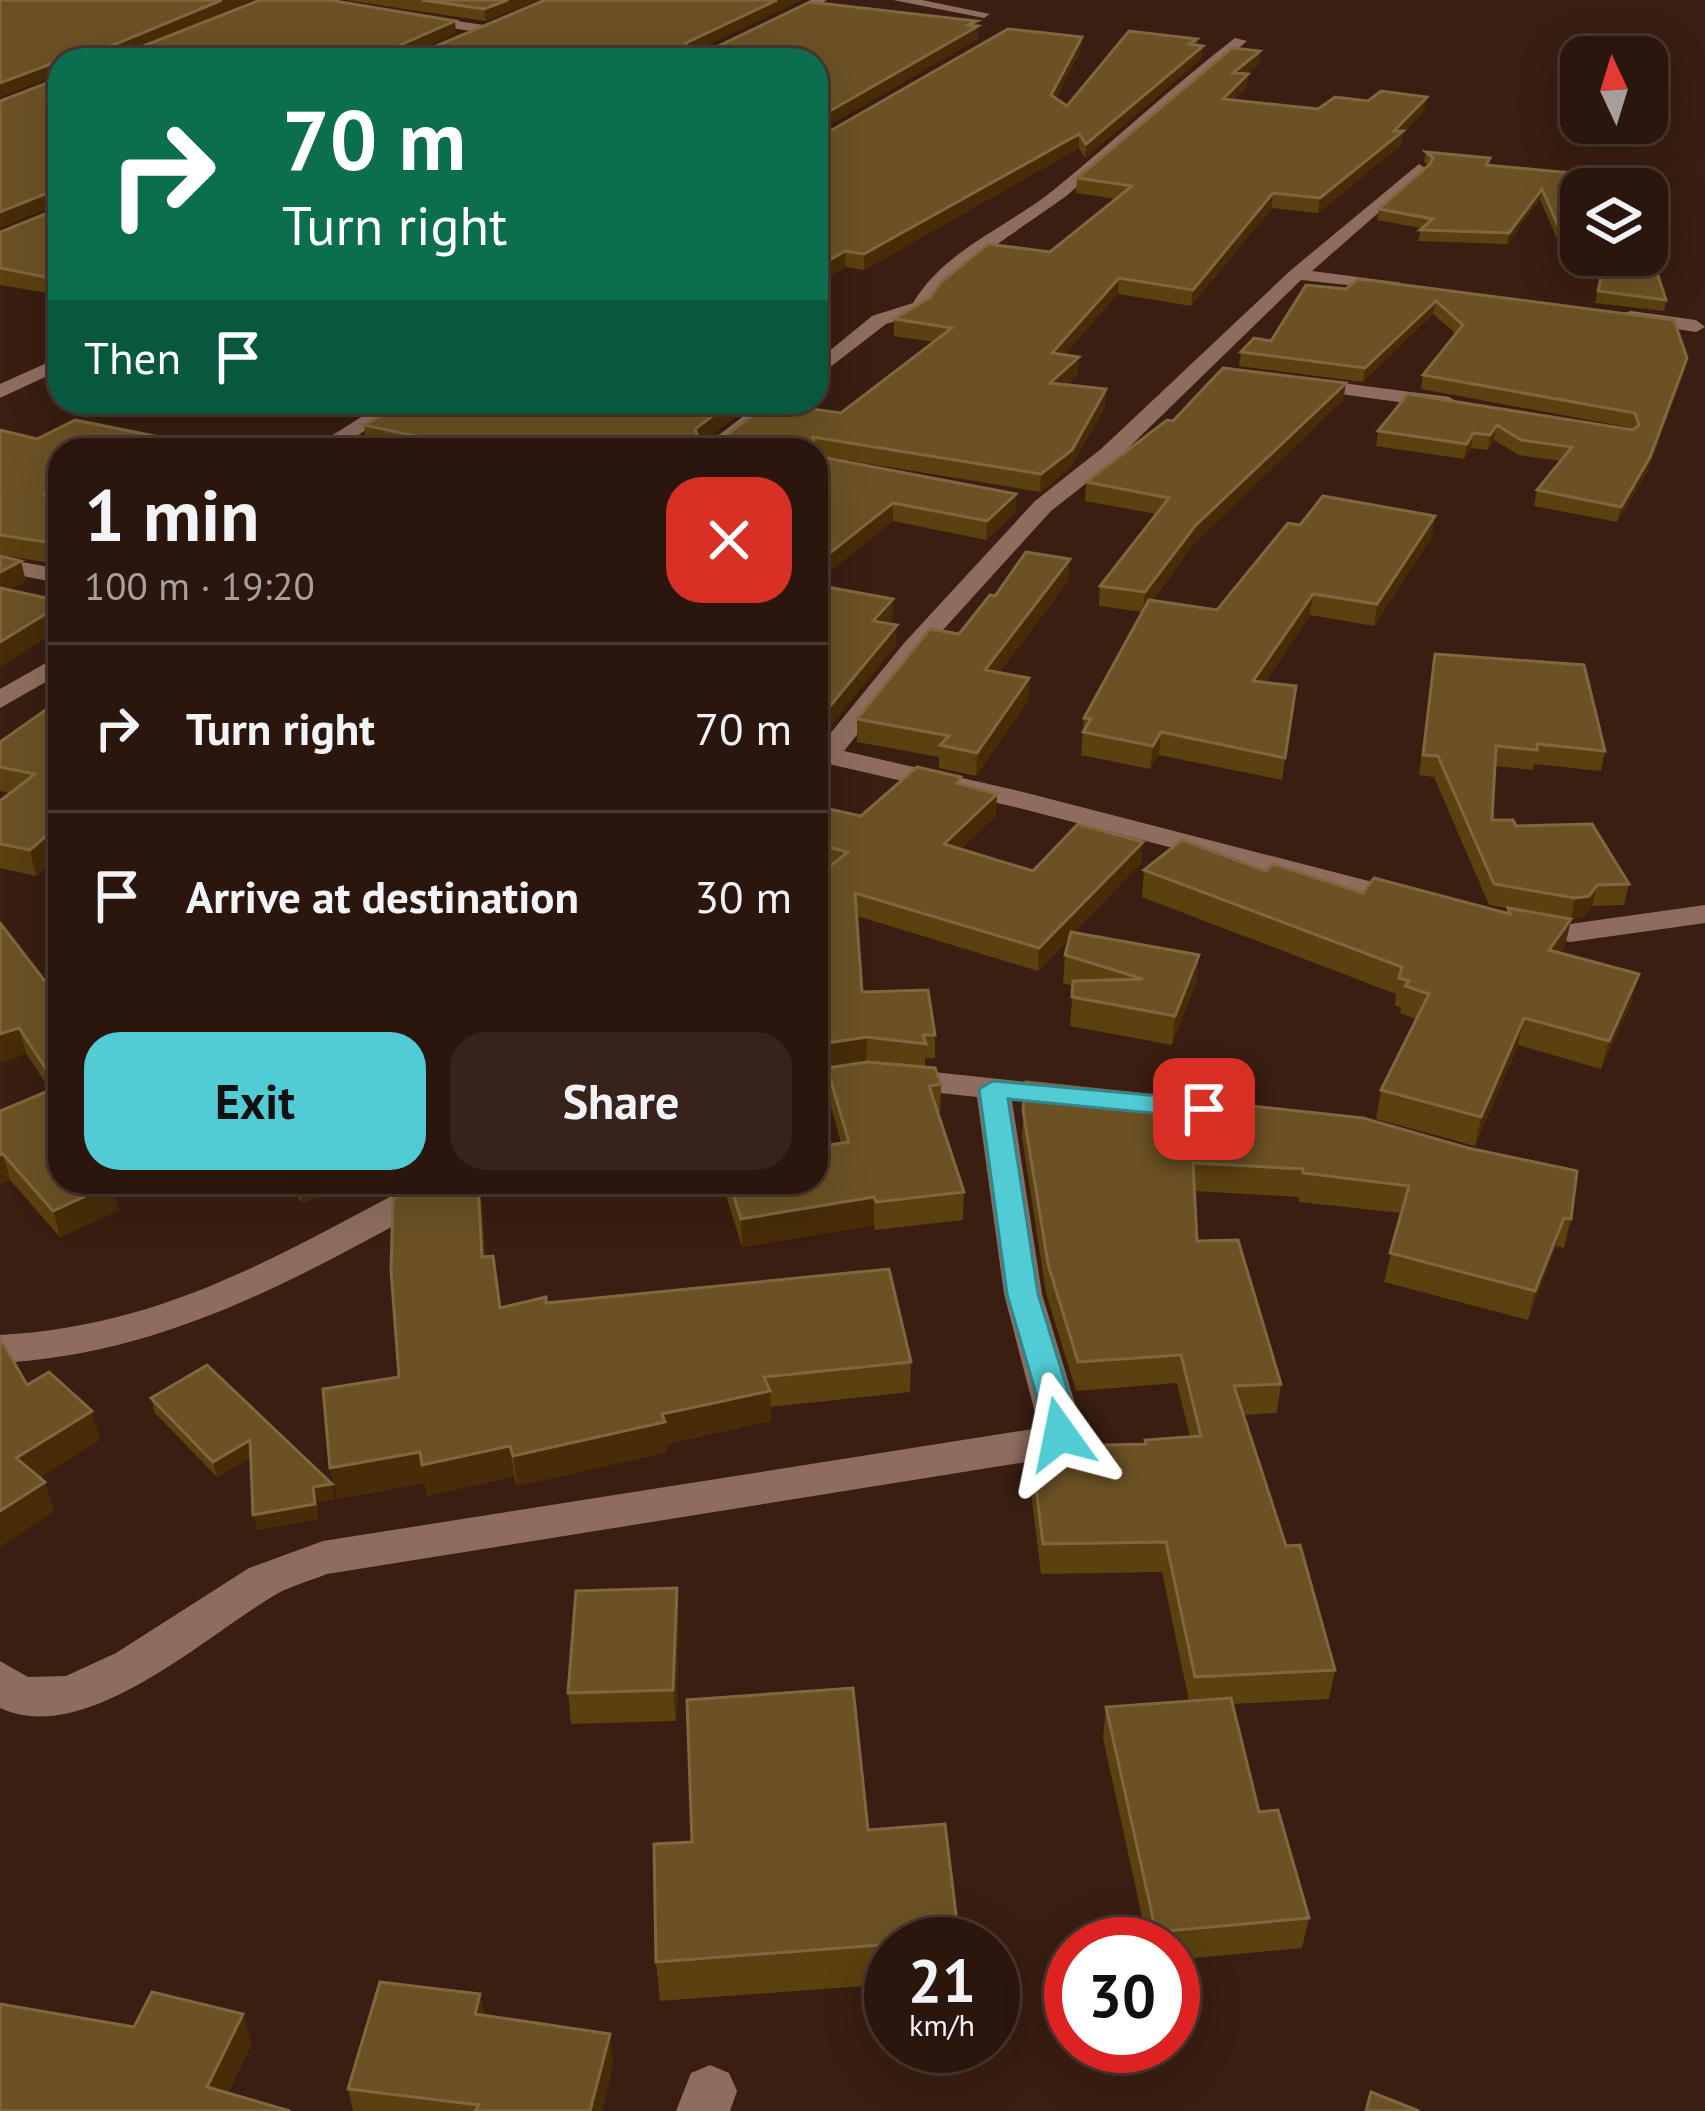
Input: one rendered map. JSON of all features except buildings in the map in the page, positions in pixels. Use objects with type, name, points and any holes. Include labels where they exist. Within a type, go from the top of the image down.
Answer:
[{"type":"street","points":[[720,48],[821,0]]},
{"type":"street","points":[[899,0],[984,14]]},
{"type":"street","points":[[398,16],[484,29]]},
{"type":"street","points":[[447,45],[502,23]]},
{"type":"street","points":[[828,362],[879,320],[920,307],[937,278],[1059,194],[1170,95],[1240,41]]},
{"type":"street","points":[[828,746],[1032,504],[1109,454],[1206,372],[1297,274],[1419,170]]},
{"type":"street","points":[[1297,274],[1414,289]]},
{"type":"street","points":[[1602,314],[1696,326]]},
{"type":"street","points":[[0,392],[48,369]]},
{"type":"street","points":[[1282,381],[1481,407]]},
{"type":"street","points":[[340,438],[379,414]]},
{"type":"street","points":[[726,438],[759,414]]},
{"type":"street","points":[[0,565],[48,574]]},
{"type":"street","points":[[0,700],[48,670]]},
{"type":"street","points":[[828,756],[1045,806],[1429,906]]},
{"type":"street","points":[[1489,919],[1570,933],[1705,914]]},
{"type":"street","points":[[828,1080],[867,1075],[1087,1098]]},
{"type":"street","points":[[0,1680],[18,1696],[70,1695],[132,1666],[264,1580],[323,1558],[1046,1444],[1060,1434],[1059,1418],[1023,1294],[993,1089]]},
{"type":"street","points":[[0,1349],[110,1336],[202,1309],[423,1194]]},
{"type":"route","points":[[1060,1434],[1023,1294],[993,1089],[1204,1109]]}]
